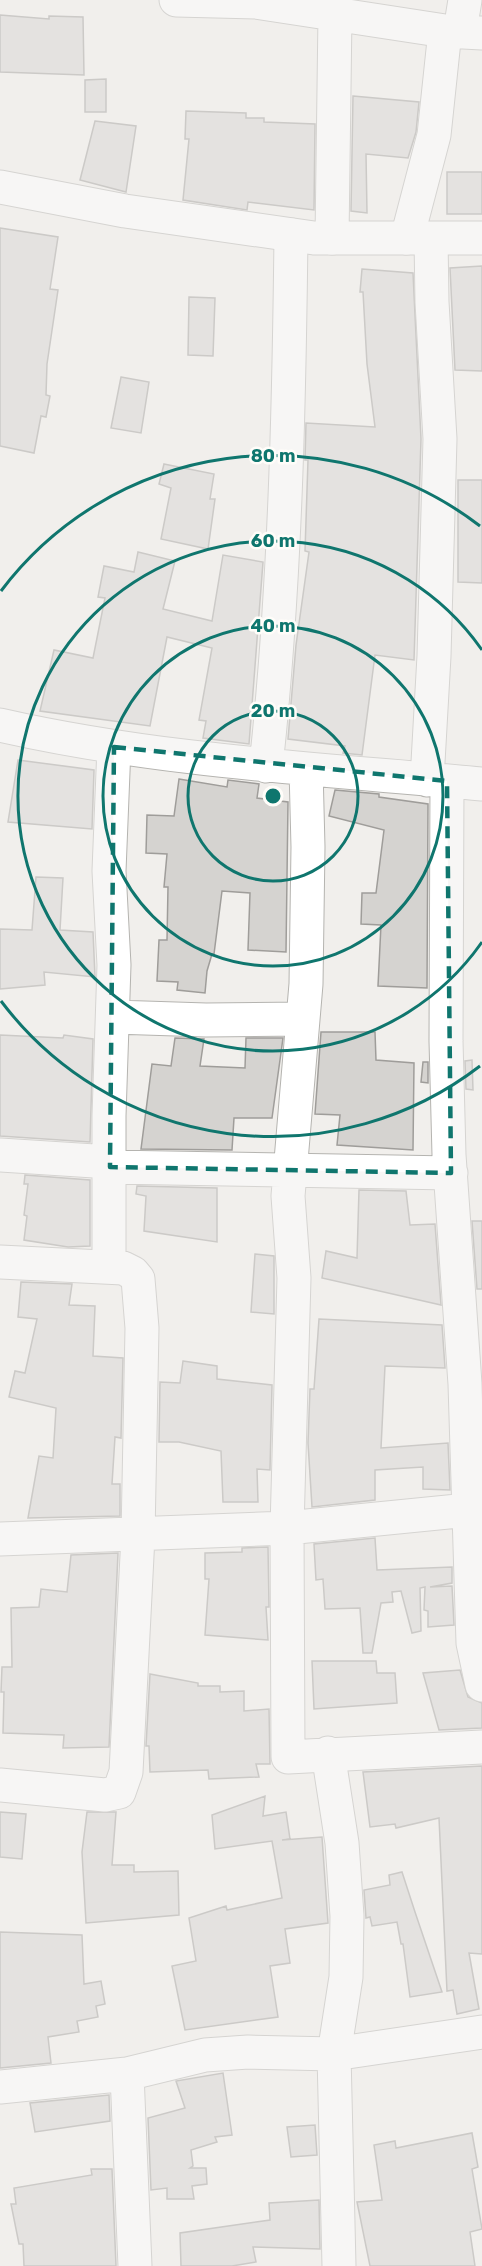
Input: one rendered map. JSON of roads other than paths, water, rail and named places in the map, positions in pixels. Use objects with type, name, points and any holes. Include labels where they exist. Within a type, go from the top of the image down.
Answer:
[{"type":"street","points":[[176,0],[256,3],[335,14],[463,24],[434,135],[419,238],[432,302],[440,439],[434,656],[450,1173],[471,1310],[473,1643],[482,1684]]},
{"type":"street","points":[[332,238],[335,14]]},
{"type":"street","points":[[0,187],[93,206],[291,235],[332,238],[482,238]]},
{"type":"street","points":[[266,765],[273,705],[285,505],[291,235]]},
{"type":"street","points":[[0,724],[114,747],[266,765],[482,784]]},
{"type":"street","points":[[109,1265],[114,965],[109,871],[114,747]]},
{"type":"street","points":[[306,769],[308,847],[303,1019],[288,1196],[294,1278],[286,1528],[288,1757],[328,1753],[482,1747]]},
{"type":"street","points":[[114,1017],[206,1020],[303,1019]]},
{"type":"street","points":[[0,1155],[110,1164],[290,1171],[450,1173]]},
{"type":"street","points":[[0,1262],[109,1265],[133,1273],[138,1279],[140,1291],[142,1328],[138,1536],[126,1772],[123,1785],[119,1791],[105,1796],[0,1785]]},
{"type":"street","points":[[0,1539],[138,1536],[286,1528],[472,1506]]},
{"type":"street","points":[[328,1753],[342,1843],[347,1916],[346,1977],[334,2054],[340,2212],[339,2266]]},
{"type":"street","points":[[0,2087],[127,2074],[206,2055],[248,2052],[334,2054],[482,2032]]},
{"type":"street","points":[[127,2074],[135,2266]]}]
